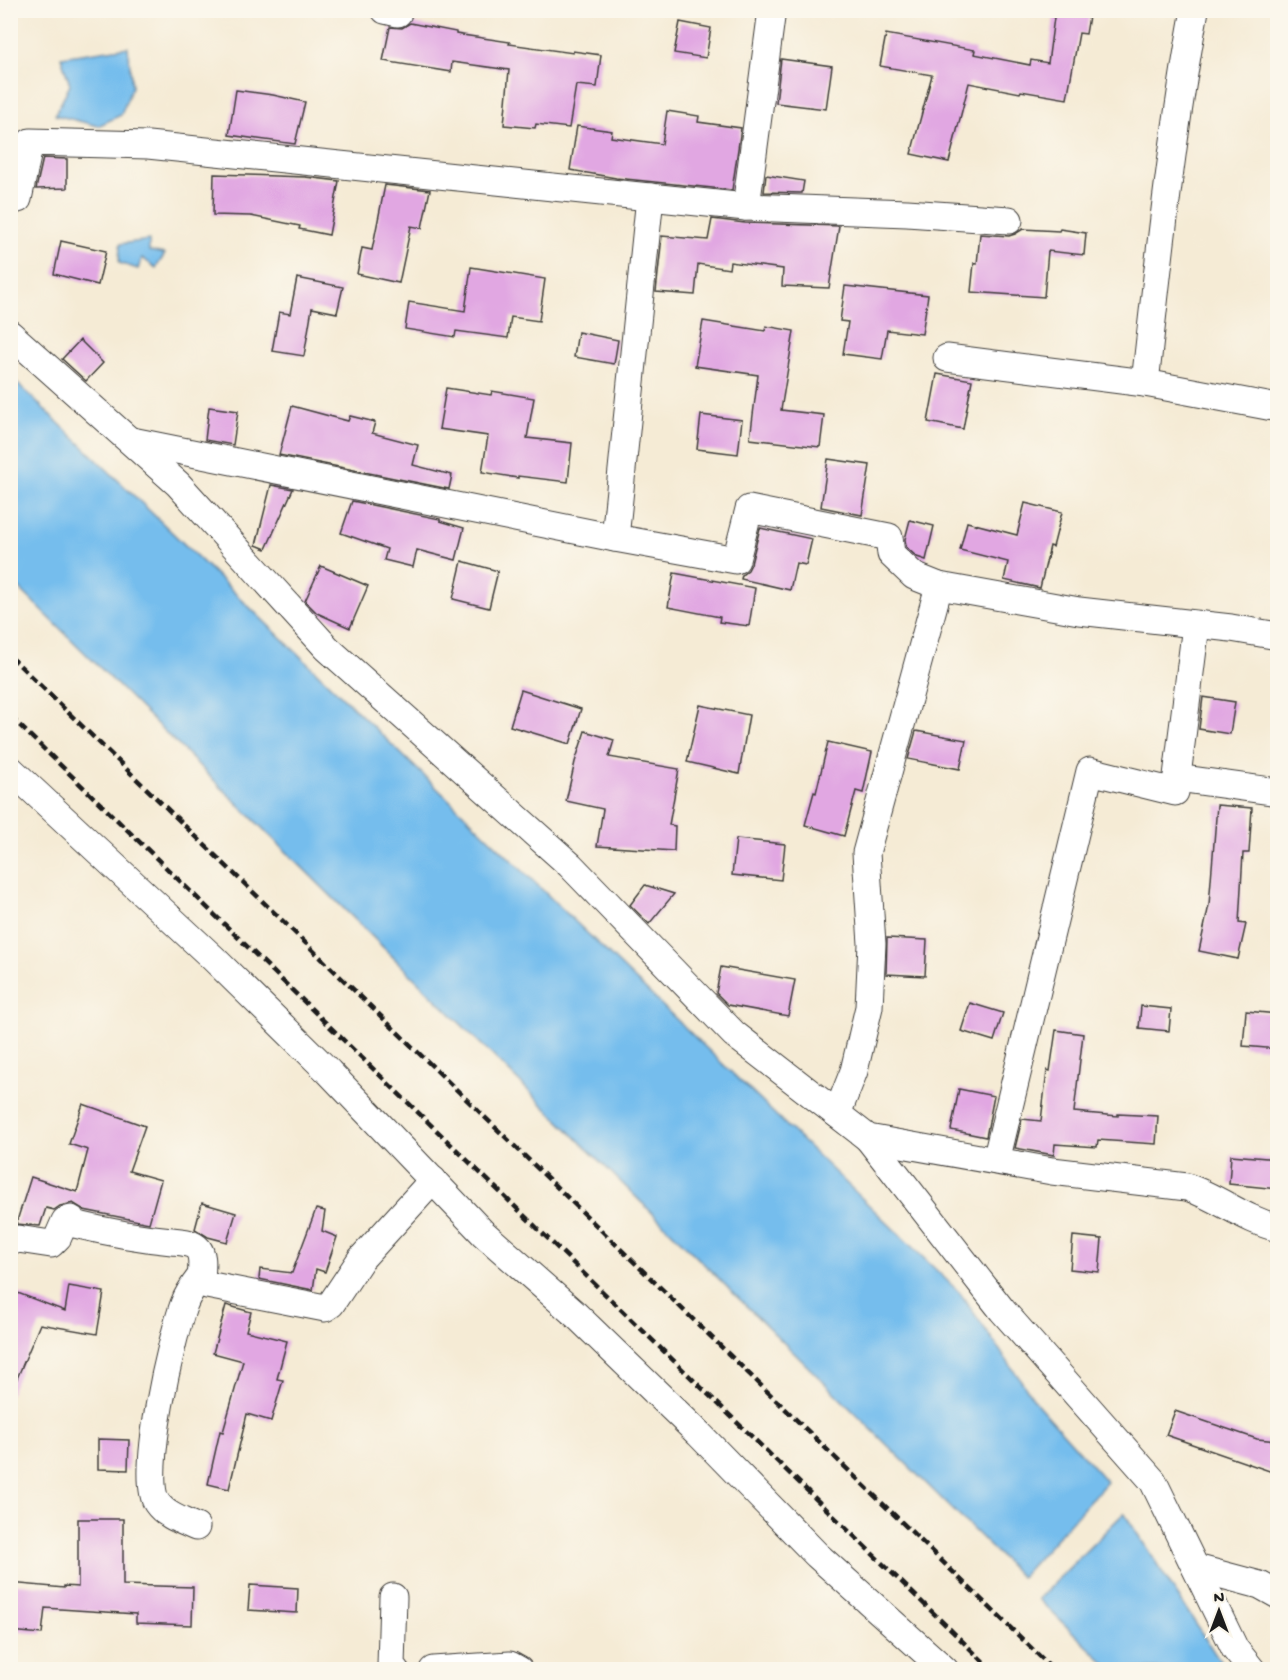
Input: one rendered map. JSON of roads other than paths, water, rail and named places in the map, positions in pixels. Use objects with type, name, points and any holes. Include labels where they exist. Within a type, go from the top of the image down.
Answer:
[{"type":"street","points":[[746,207],[772,10]]},
{"type":"street","points":[[1145,383],[1174,138],[1195,10]]},
{"type":"street","points":[[10,200],[18,199],[30,142],[148,145],[746,207],[907,213],[1009,220]]},
{"type":"street","points":[[615,538],[650,196]]},
{"type":"street","points":[[10,334],[178,484],[327,648],[570,865],[734,1034],[868,1138],[1002,1310],[1153,1481],[1235,1649],[1252,1670]]},
{"type":"street","points":[[947,358],[1145,383],[1278,408]]},
{"type":"street","points":[[132,441],[615,538],[736,560],[749,509],[889,537],[891,554],[899,562],[914,576],[939,585],[1080,611],[1278,636]]},
{"type":"street","points":[[837,1114],[854,1071],[870,1007],[872,944],[866,853],[939,585]]},
{"type":"street","points":[[996,1161],[1090,771],[1175,792],[1196,625]]},
{"type":"street","points":[[10,769],[52,805],[213,958],[483,1233],[576,1315],[699,1434],[817,1555],[945,1670]]},
{"type":"street","points":[[1177,778],[1278,792]]},
{"type":"street","points":[[868,1138],[1052,1171],[1187,1186],[1208,1194],[1259,1223],[1278,1228]]},
{"type":"street","points":[[10,1242],[18,1239],[51,1244],[58,1237],[65,1221],[71,1219],[74,1224],[130,1237],[187,1243],[196,1247],[200,1252],[202,1281],[207,1285],[325,1308],[332,1305],[361,1258],[433,1180]]},
{"type":"street","points":[[196,1527],[171,1516],[157,1503],[151,1488],[151,1466],[159,1410],[177,1326],[184,1303],[201,1276]]},
{"type":"street","points":[[1196,1568],[1260,1585],[1278,1595]]},
{"type":"street","points":[[393,1597],[392,1666],[395,1670]]},
{"type":"street","points":[[433,1670],[510,1665],[519,1670]]},
{"type":"water","points":[[128,47],[132,87],[121,115],[98,126],[55,115],[70,85],[61,57]]},
{"type":"water","points":[[149,240],[149,251],[165,254],[156,268],[142,258],[138,269],[119,263],[120,244]]},
{"type":"water","points":[[11,377],[960,1293],[1038,1405],[1107,1482],[1021,1577],[11,580]]},
{"type":"water","points":[[1124,1513],[1225,1669],[1111,1669],[1038,1599]]},
{"type":"railway","points":[[10,656],[1054,1670]]},
{"type":"railway","points":[[10,716],[992,1670]]}]
